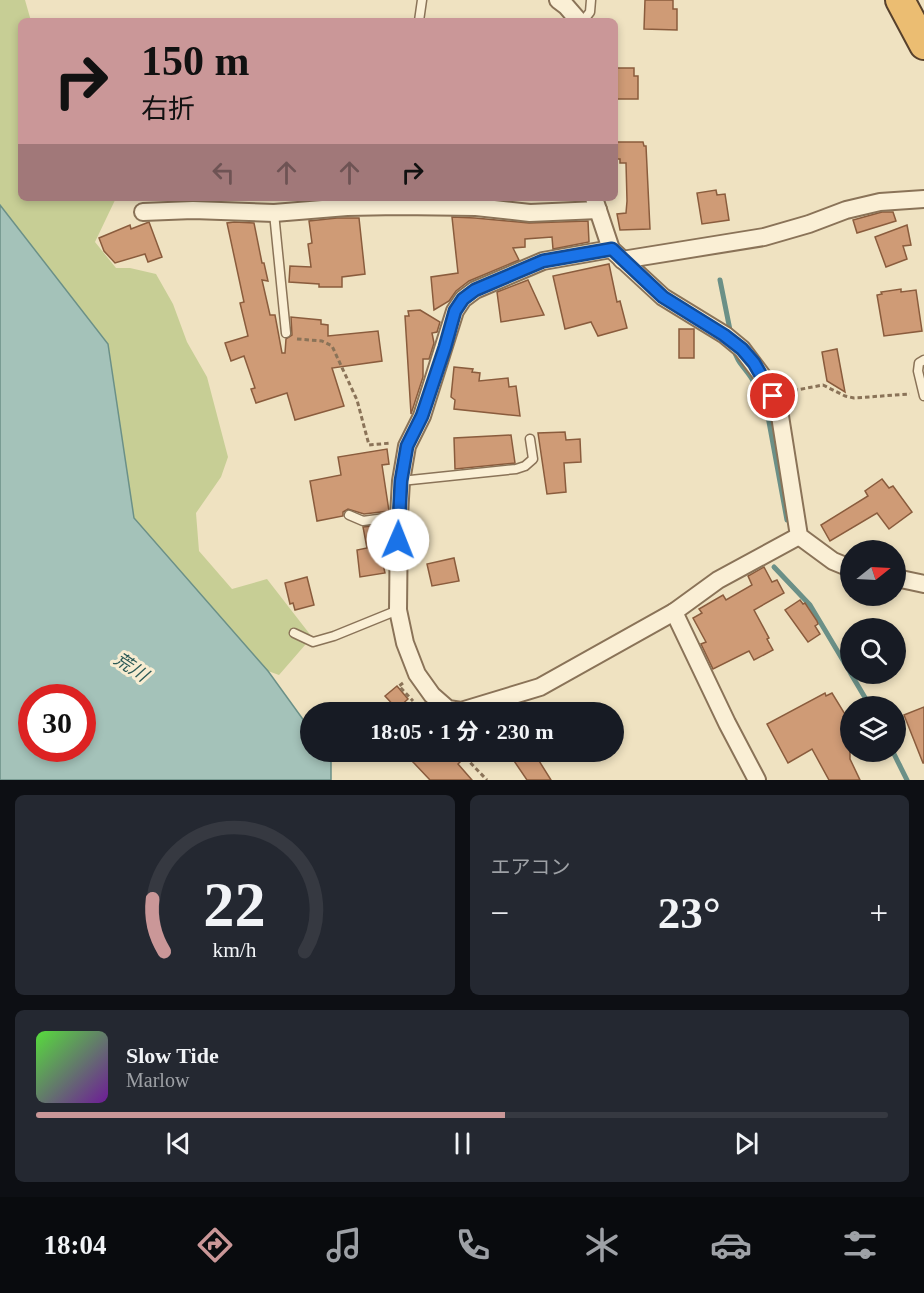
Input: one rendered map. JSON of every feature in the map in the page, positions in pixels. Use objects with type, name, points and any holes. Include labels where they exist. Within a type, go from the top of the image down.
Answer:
[{"type":"highway","points":[[900,0],[924,45]]},
{"type":"street","points":[[558,0],[578,18]]},
{"type":"street","points":[[799,536],[718,580],[674,612],[540,687],[461,711],[448,709],[432,695],[417,674],[405,643],[398,610],[401,481],[407,446],[422,416],[455,311],[463,299],[475,290],[543,261],[765,237],[846,210],[879,202],[924,199]]},
{"type":"street","points":[[143,212],[193,210],[274,213],[398,202],[530,213],[596,204],[617,254],[663,297],[742,349],[759,370],[773,396],[780,416],[799,536],[840,564]]},
{"type":"street","points":[[906,580],[924,584]]},
{"type":"street","points":[[674,612],[727,723],[758,780]]},
{"type":"lane","points":[[419,18],[422,0]]},
{"type":"lane","points":[[584,18],[590,12],[591,0]]},
{"type":"lane","points":[[274,213],[286,333]]},
{"type":"lane","points":[[923,395],[918,372],[919,363],[924,360]]},
{"type":"lane","points":[[401,481],[516,469],[525,466],[533,459],[530,439]]},
{"type":"lane","points":[[349,515],[363,521],[399,516]]},
{"type":"lane","points":[[294,633],[314,642],[398,610]]},
{"type":"path","points":[[286,333],[294,339],[321,341],[332,346],[357,400],[369,445],[391,443],[407,446]]},
{"type":"path","points":[[773,396],[823,384],[845,396],[854,398],[923,395]]},
{"type":"path","points":[[470,762],[487,780]]},
{"type":"green space","points":[[0,0],[25,0],[30,18],[18,18],[18,201],[115,201],[95,242],[116,268],[130,268],[156,274],[173,304],[187,342],[207,377],[228,457],[221,477],[196,513],[199,551],[232,589],[267,579],[312,637],[279,675],[268,671],[134,518],[108,344],[0,205]]},
{"type":"water","name":"荒川","points":[[0,205],[108,344],[134,518],[268,671],[300,715],[300,762],[331,762],[331,780],[0,780]]},
{"type":"building","points":[[645,0],[673,0],[673,9],[677,9],[677,30],[644,29]]},
{"type":"building","points":[[618,68],[634,68],[634,76],[638,76],[638,99],[618,99]]},
{"type":"building","points":[[618,142],[643,142],[646,146],[650,229],[620,230],[617,214],[626,213],[627,201],[626,163],[620,163],[618,159]]},
{"type":"building","points":[[716,190],[717,195],[725,194],[729,220],[702,224],[697,193]]},
{"type":"building","points":[[882,212],[893,212],[896,221],[857,233],[853,220]]},
{"type":"building","points":[[452,217],[529,223],[588,221],[589,242],[553,249],[552,237],[525,239],[525,247],[513,248],[519,260],[469,281],[456,291],[449,301],[434,310],[431,277],[458,273]]},
{"type":"building","points":[[359,218],[365,274],[342,277],[342,287],[319,287],[319,284],[289,282],[290,266],[311,267],[308,244],[312,243],[309,221]]},
{"type":"building","points":[[149,222],[162,257],[148,262],[145,254],[115,263],[104,251],[99,238],[130,225],[131,229]]},
{"type":"building","points":[[227,223],[254,223],[268,281],[262,280],[270,315],[275,315],[282,353],[285,353],[286,339],[292,335],[291,317],[321,320],[321,324],[328,325],[328,336],[378,331],[382,361],[332,368],[344,406],[295,420],[287,393],[256,403],[251,389],[255,388],[244,356],[231,361],[225,343],[248,336],[240,303],[244,302]]},
{"type":"building","points":[[907,225],[911,245],[903,246],[907,259],[886,267],[875,237]]},
{"type":"building","points":[[609,264],[617,302],[620,301],[627,328],[598,336],[591,322],[565,329],[553,276]]},
{"type":"building","points":[[528,280],[544,315],[501,322],[497,292]]},
{"type":"building","points":[[901,289],[901,292],[916,290],[922,331],[884,336],[877,295],[882,294],[881,292]]},
{"type":"building","points":[[420,310],[440,322],[437,332],[432,333],[434,343],[429,359],[423,359],[423,377],[411,414],[405,316],[409,316],[408,311]]},
{"type":"building","points":[[679,329],[694,329],[694,358],[679,358]]},
{"type":"building","points":[[837,349],[845,392],[827,381],[822,352]]},
{"type":"building","points":[[454,367],[473,369],[472,372],[480,373],[479,381],[508,378],[509,387],[516,386],[520,416],[454,409],[455,400],[451,397]]},
{"type":"building","points":[[565,432],[566,440],[580,439],[581,462],[564,463],[566,492],[547,494],[538,433]]},
{"type":"building","points":[[511,435],[515,463],[455,469],[454,438]]},
{"type":"building","points":[[387,449],[389,464],[382,465],[389,511],[364,514],[348,509],[343,512],[343,516],[317,521],[310,481],[341,475],[338,457]]},
{"type":"building","points":[[882,479],[889,488],[893,486],[912,512],[889,529],[877,513],[830,541],[821,525],[868,496],[865,491]]},
{"type":"building","points":[[388,524],[388,538],[381,539],[385,573],[360,577],[357,550],[367,548],[363,527]]},
{"type":"building","points":[[454,558],[459,581],[432,586],[427,564]]},
{"type":"building","points":[[764,567],[772,582],[777,580],[784,593],[754,610],[773,650],[754,660],[749,651],[713,669],[701,644],[706,642],[693,618],[702,613],[699,609],[723,595],[726,600],[752,585],[748,576]]},
{"type":"building","points":[[307,577],[314,605],[295,610],[293,603],[290,604],[285,583]]},
{"type":"building","points":[[800,600],[803,604],[805,603],[817,621],[818,624],[815,626],[820,634],[808,642],[785,610]]},
{"type":"building","points":[[397,686],[408,699],[405,702],[391,702],[385,696]]},
{"type":"building","points":[[825,693],[826,696],[832,693],[840,706],[840,762],[851,762],[860,780],[829,780],[812,749],[788,763],[767,724]]},
{"type":"building","points":[[924,707],[924,763],[906,720],[906,714]]},
{"type":"building","points":[[413,762],[460,762],[458,764],[472,780],[430,780]]},
{"type":"building","points":[[515,762],[540,762],[551,780],[527,780]]},
{"type":"waterway","points":[[720,280],[731,335]]},
{"type":"waterway","points":[[734,349],[739,361],[757,387],[767,411],[787,520]]},
{"type":"waterway","points":[[774,567],[810,605],[840,655]]},
{"type":"waterway","points":[[857,684],[864,696]]},
{"type":"waterway","points":[[898,762],[907,780]]},
{"type":"route","points":[[398,540],[401,481],[407,446],[422,416],[455,311],[463,299],[475,290],[543,261],[612,249],[663,297],[742,349],[754,363],[773,396]]}]
